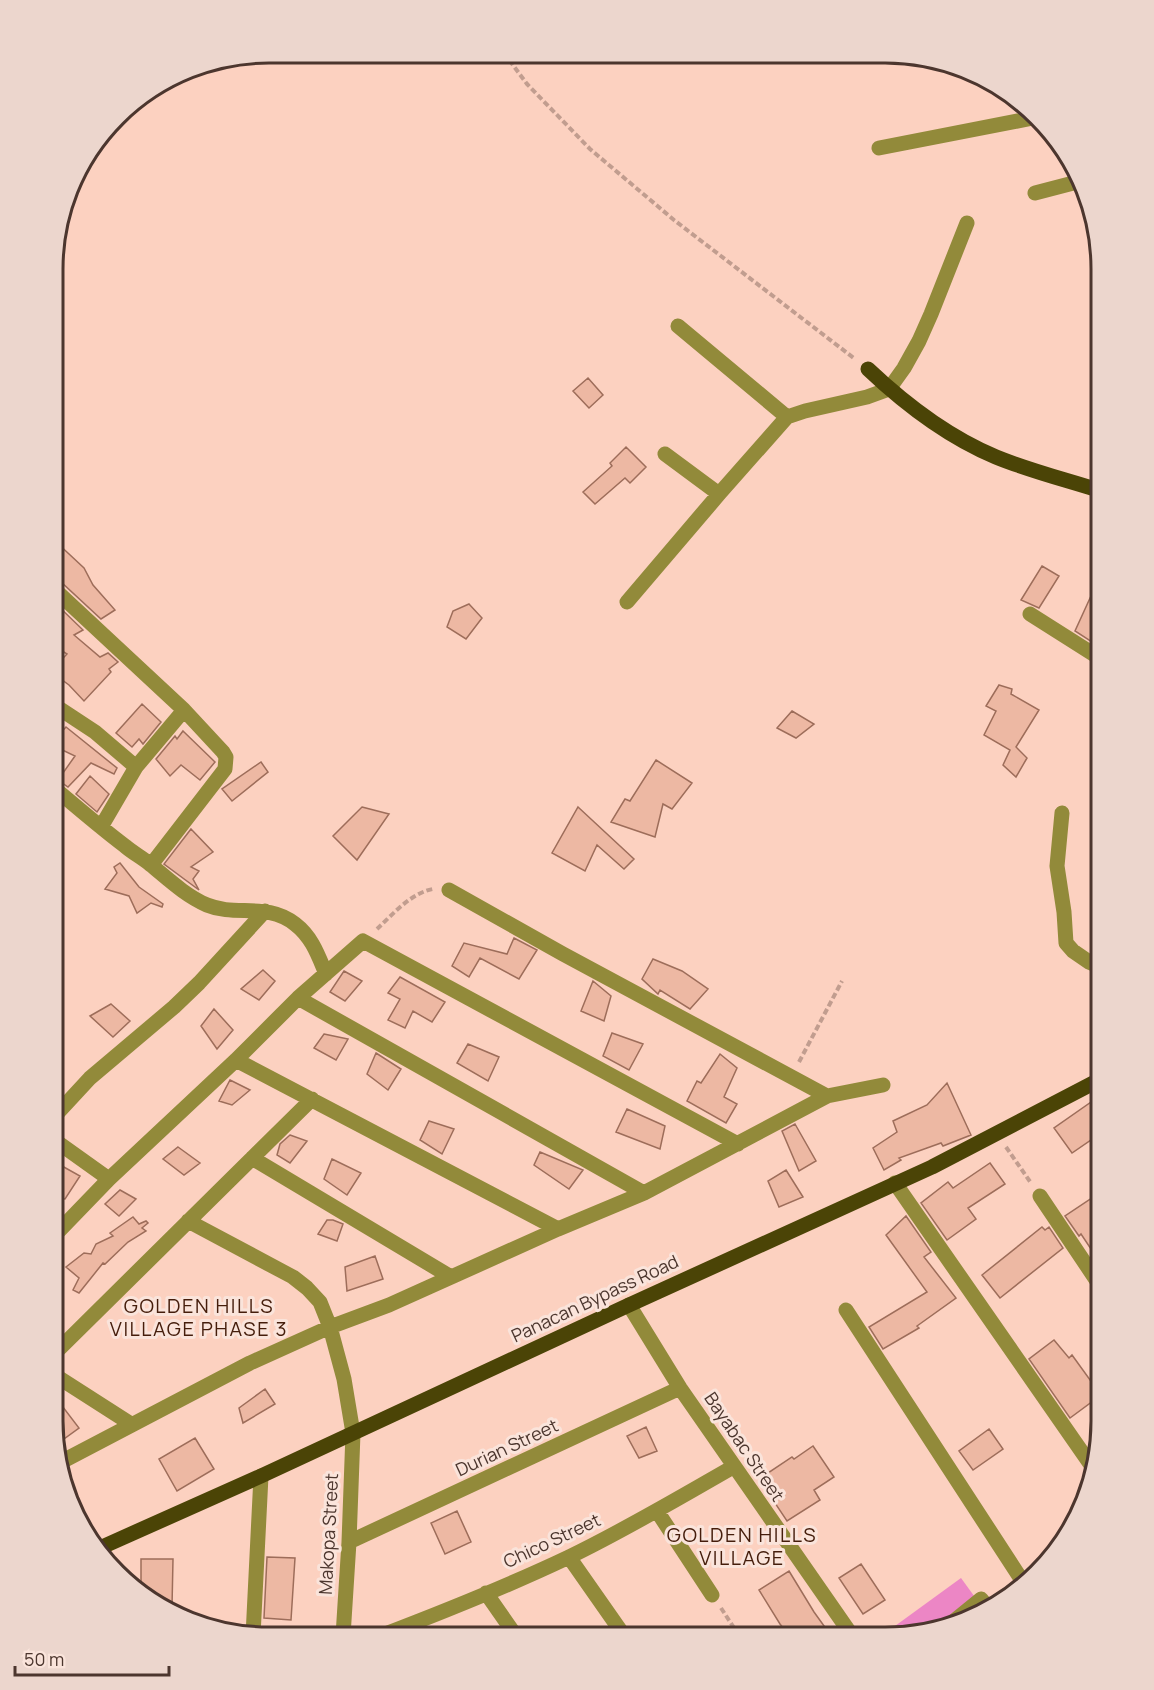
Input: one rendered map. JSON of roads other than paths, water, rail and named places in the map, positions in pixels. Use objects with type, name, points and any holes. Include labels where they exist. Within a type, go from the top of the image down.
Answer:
[{"type":"main road","points":[[868,369],[889,389],[937,425],[965,442],[997,457],[1091,488]]},
{"type":"main road","name":"Panacan Bypass Road","points":[[105,1546],[895,1183],[998,1134],[1091,1084]]},
{"type":"street","points":[[879,148],[1026,119]]},
{"type":"street","points":[[1035,193],[1072,183]]},
{"type":"street","points":[[627,602],[787,417],[867,397],[889,389],[904,368],[932,314],[967,223]]},
{"type":"street","points":[[678,326],[787,417]]},
{"type":"street","points":[[666,454],[719,494]]},
{"type":"street","points":[[63,597],[184,710],[226,757],[225,769],[151,865]]},
{"type":"street","points":[[1030,614],[1091,653]]},
{"type":"street","points":[[101,827],[136,767],[184,710]]},
{"type":"street","points":[[63,711],[95,732],[136,767]]},
{"type":"street","points":[[63,795],[161,875],[206,904],[221,909],[265,911],[294,923],[313,943],[326,974]]},
{"type":"street","points":[[1062,813],[1058,866],[1066,943],[1073,951],[1091,963]]},
{"type":"street","points":[[449,890],[827,1096]]},
{"type":"street","points":[[63,1107],[90,1078],[199,983],[265,911]]},
{"type":"street","points":[[63,1227],[109,1179],[236,1060],[298,998],[363,942],[738,1144]]},
{"type":"street","points":[[298,998],[644,1193]]},
{"type":"street","points":[[236,1060],[558,1229]]},
{"type":"street","points":[[67,1459],[250,1363],[330,1327],[389,1305],[644,1193],[827,1096],[883,1085]]},
{"type":"street","points":[[63,1345],[312,1099]]},
{"type":"street","points":[[63,1146],[109,1179]]},
{"type":"street","points":[[252,1158],[451,1277]]},
{"type":"street","points":[[895,1183],[1087,1460]]},
{"type":"street","points":[[1040,1196],[1091,1272]]},
{"type":"street","name":"Makopa Street","points":[[188,1221],[293,1277],[320,1302],[330,1327],[344,1379],[353,1433],[344,1627]]},
{"type":"street","name":"Bayabac Street","points":[[629,1305],[680,1388],[733,1467],[846,1627]]},
{"type":"street","points":[[846,1310],[1020,1577]]},
{"type":"street","points":[[63,1380],[131,1424]]},
{"type":"street","name":"Durian Street","points":[[349,1542],[680,1388]]},
{"type":"street","name":"Chico Street","points":[[404,1627],[569,1557],[657,1511],[733,1467]]},
{"type":"street","points":[[254,1626],[261,1476]]},
{"type":"street","points":[[657,1511],[712,1595]]},
{"type":"street","points":[[569,1557],[618,1627]]},
{"type":"street","points":[[486,1593],[510,1627]]},
{"type":"street","points":[[969,1609],[981,1599],[983,1602]]},
{"type":"district","name":"GOLDEN HILLS VILLAGE PHASE 3","points":[[199,1318]]},
{"type":"district","name":"GOLDEN HILLS VILLAGE","points":[[742,1546]]}]
